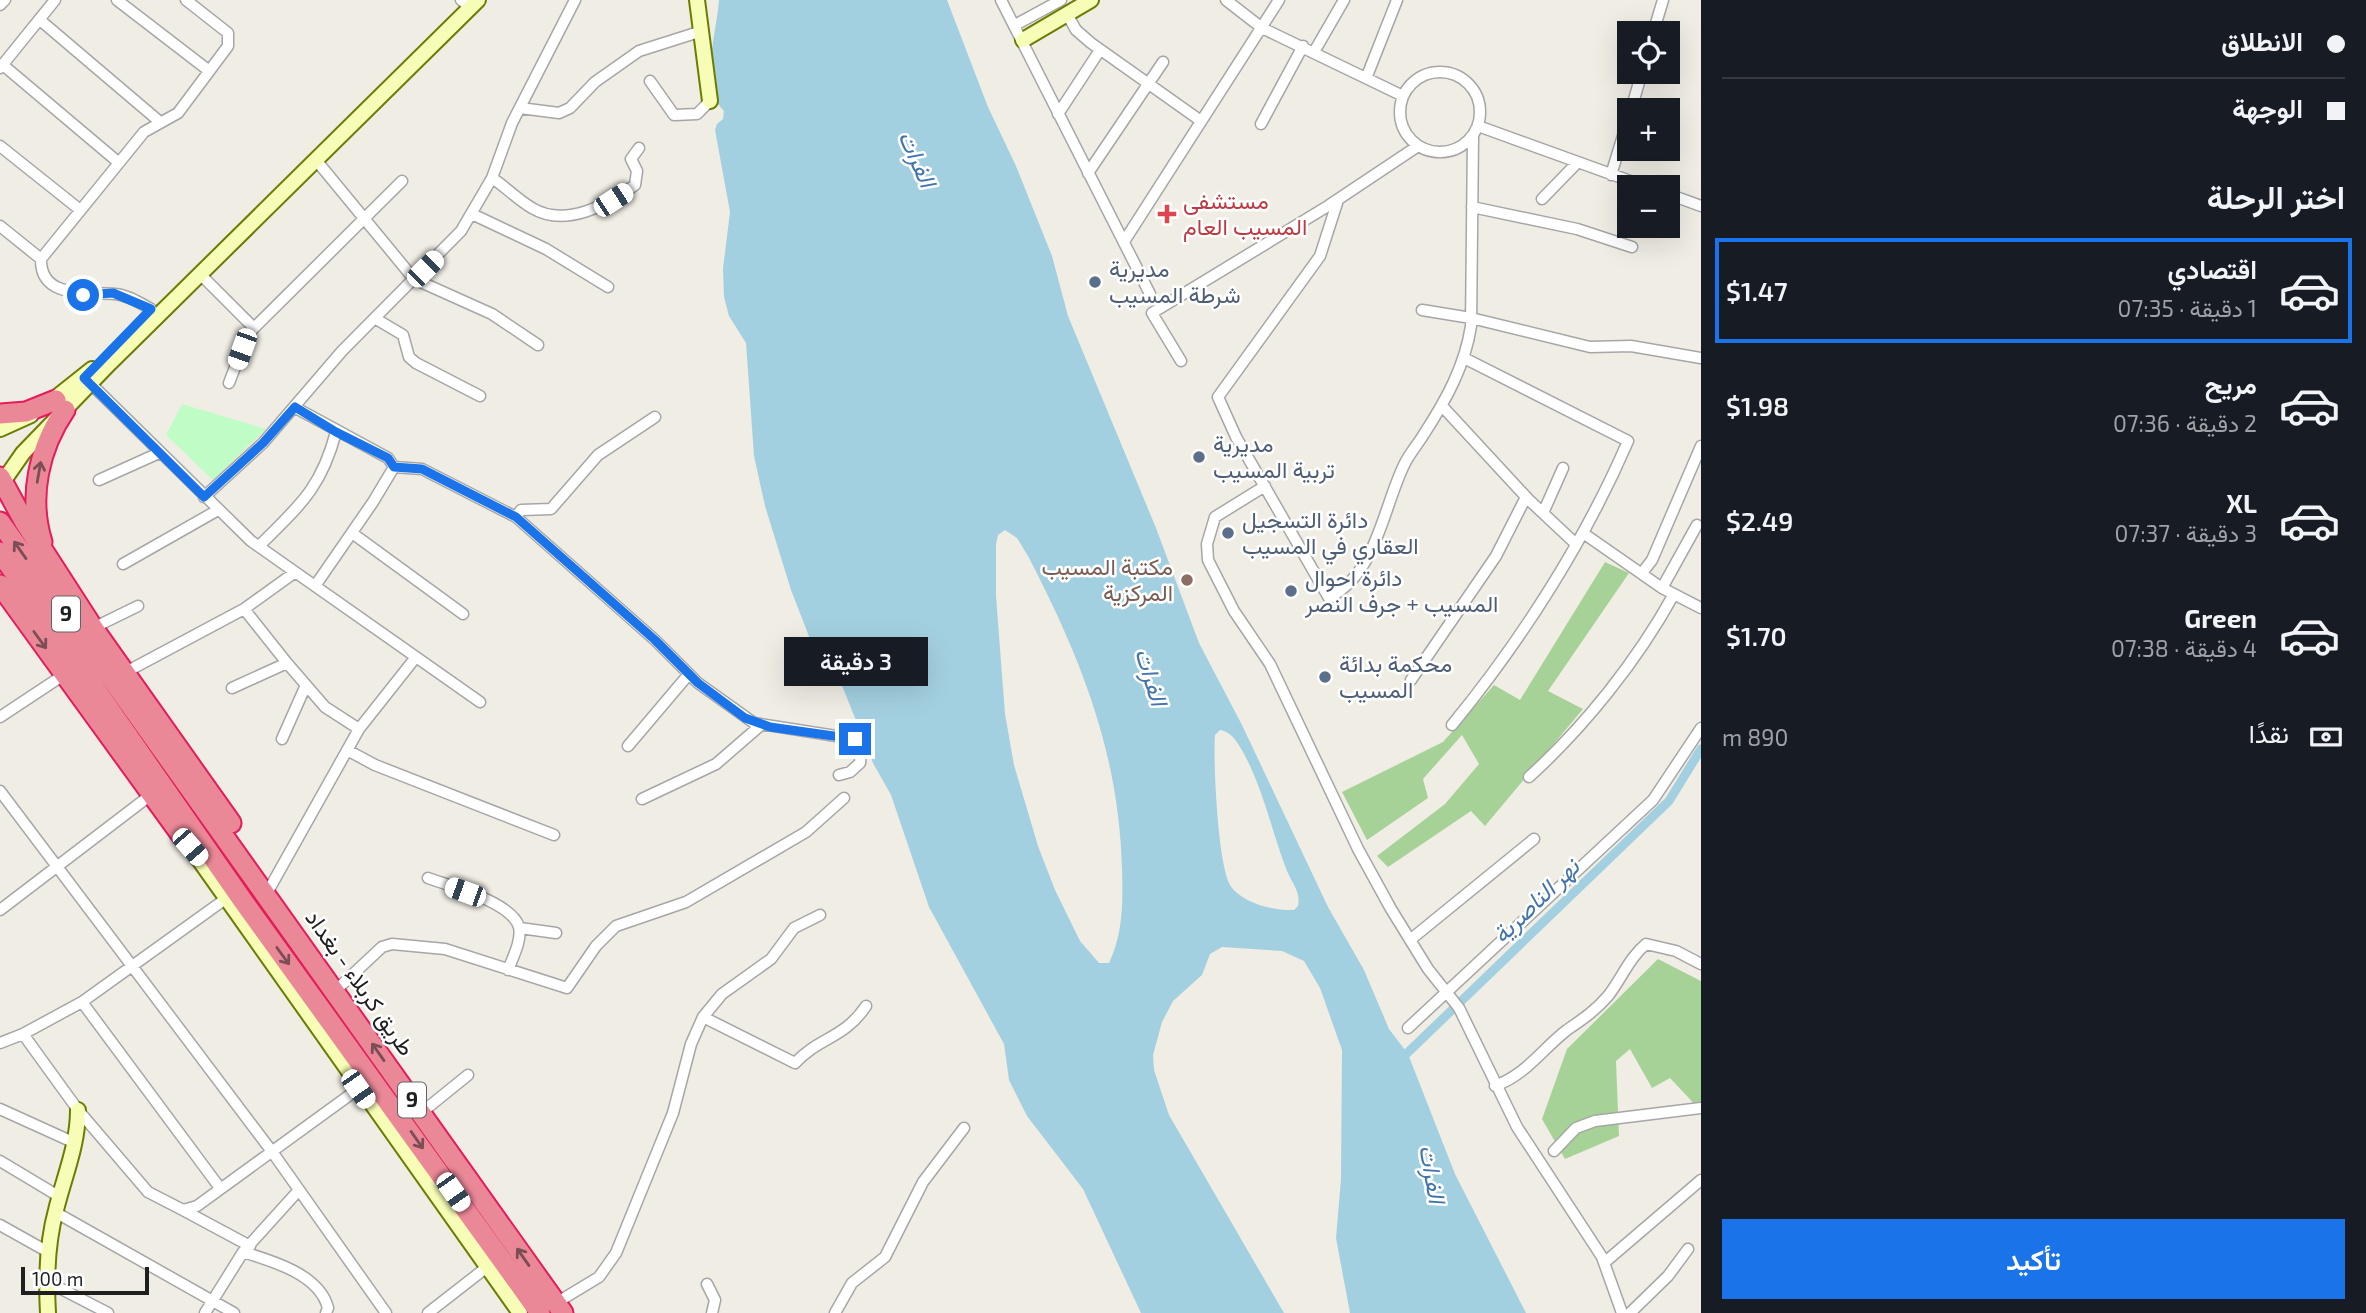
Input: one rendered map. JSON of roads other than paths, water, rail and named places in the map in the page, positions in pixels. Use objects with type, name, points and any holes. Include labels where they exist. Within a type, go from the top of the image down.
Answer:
[{"type":"highway","points":[[0,414],[60,405]]},
{"type":"highway","points":[[50,563],[40,535],[37,488],[47,442],[60,405]]},
{"type":"highway","name":"9","points":[[1,482],[93,628],[226,813],[264,890]]},
{"type":"highway","name":"9","points":[[0,522],[124,712],[233,900]]},
{"type":"highway","name":"9","points":[[0,552],[264,890]]},
{"type":"highway","name":"9","points":[[0,585],[190,847],[309,991],[553,1310]]},
{"type":"highway","name":"طريق كربلاء - بغداد","points":[[264,890],[421,1113],[553,1310]]},
{"type":"highway","points":[[309,991],[321,992],[332,987]]},
{"type":"highway","points":[[332,1023],[338,1013],[349,1011]]},
{"type":"main road","points":[[697,0],[710,101]]},
{"type":"main road","points":[[1023,40],[1091,0]]},
{"type":"main road","points":[[1,482],[60,405],[200,274],[316,160],[468,1]]},
{"type":"main road","points":[[87,381],[151,309],[468,1]]},
{"type":"main road","points":[[0,429],[60,405]]},
{"type":"main road","points":[[233,900],[358,1089],[520,1313]]},
{"type":"main road","points":[[48,1313],[46,1281],[57,1205],[75,1143],[78,1110]]},
{"type":"street","points":[[0,5],[5,0]]},
{"type":"street","points":[[55,0],[2,67],[118,162]]},
{"type":"street","points":[[117,0],[208,70]]},
{"type":"street","points":[[41,259],[144,132],[178,113],[228,46],[228,33],[186,0]]},
{"type":"street","points":[[204,497],[263,443],[342,351],[461,231],[492,178],[501,148],[575,0]]},
{"type":"street","points":[[1001,0],[1088,173],[1125,240],[1150,294]]},
{"type":"street","points":[[1015,25],[1041,6],[1061,0]]},
{"type":"street","points":[[1226,0],[1262,28],[1367,76],[1403,96]]},
{"type":"street","points":[[1125,240],[1279,0]]},
{"type":"street","points":[[1314,52],[1344,0]]},
{"type":"street","points":[[1367,76],[1397,0]]},
{"type":"street","points":[[1657,21],[1663,0]]},
{"type":"street","points":[[1067,14],[1076,30],[1100,50],[1201,121]]},
{"type":"street","points":[[40,20],[160,122]]},
{"type":"street","points":[[520,108],[559,113],[570,108],[595,82],[639,51],[702,31]]},
{"type":"street","points":[[1261,124],[1303,46]]},
{"type":"street","points":[[1058,114],[1100,50]]},
{"type":"street","points":[[1088,173],[1163,62]]},
{"type":"street","points":[[1449,72],[1472,86],[1481,112],[1478,126],[1465,144],[1447,152],[1418,146],[1403,129],[1400,118],[1403,96],[1410,84],[1422,76],[1449,72]]},
{"type":"street","points":[[650,81],[674,115],[697,114],[710,101]]},
{"type":"street","points":[[1478,126],[1617,177]]},
{"type":"street","points":[[1338,200],[1320,256],[1302,285],[1218,397],[1225,416],[1329,598],[1342,591],[1358,574],[1387,517],[1404,465],[1442,406],[1464,358],[1471,318],[1473,136]]},
{"type":"street","points":[[0,146],[79,209]]},
{"type":"street","points":[[1181,361],[1152,313],[1338,200],[1418,146]]},
{"type":"street","points":[[492,178],[533,209],[552,215],[585,212],[635,185],[637,171],[631,159],[639,148]]},
{"type":"street","points":[[1611,175],[1617,155]]},
{"type":"street","points":[[316,160],[414,279],[492,314],[538,345]]},
{"type":"street","points":[[1542,199],[1577,163]]},
{"type":"street","points":[[229,383],[247,336],[402,181]]},
{"type":"street","points":[[1680,198],[1701,206]]},
{"type":"street","points":[[1472,207],[1577,229],[1632,247]]},
{"type":"street","points":[[472,214],[546,249],[608,287]]},
{"type":"street","points":[[0,226],[41,259],[44,277],[56,286],[83,295],[120,295],[151,309]]},
{"type":"street","points":[[200,274],[254,328]]},
{"type":"street","points":[[1422,310],[1471,318],[1590,347],[1631,346],[1701,358]]},
{"type":"street","points":[[376,319],[403,335],[409,357],[416,363],[480,396]]},
{"type":"street","points":[[1452,725],[1497,668],[1601,504],[1628,441],[1464,358]]},
{"type":"street","points":[[87,381],[204,497],[258,546],[480,702]]},
{"type":"street","points":[[1442,406],[1526,497],[1576,544]]},
{"type":"street","points":[[295,407],[336,432],[388,458],[394,467]]},
{"type":"street","points":[[516,517],[521,510],[551,509],[598,455],[655,417]]},
{"type":"street","points":[[258,546],[307,498],[323,472],[336,432]]},
{"type":"street","points":[[1642,573],[1652,560],[1701,446]]},
{"type":"street","points":[[99,480],[159,453]]},
{"type":"street","points":[[394,467],[422,469],[516,517],[689,674],[721,701],[761,725],[855,739],[861,748],[860,763],[850,772],[839,775]]},
{"type":"street","points":[[315,586],[394,467]]},
{"type":"street","points":[[1543,513],[1563,468]]},
{"type":"street","points":[[1265,486],[1215,517],[1206,544],[1208,559],[1234,611],[1269,664],[1357,849],[1410,940],[1459,1008],[1495,1086],[1560,1198],[1604,1263],[1622,1313]]},
{"type":"street","points":[[1411,680],[1496,556],[1526,497]]},
{"type":"street","points":[[122,564],[218,510]]},
{"type":"street","points":[[1662,588],[1697,526]]},
{"type":"street","points":[[352,533],[463,614]]},
{"type":"street","points":[[1583,533],[1662,588],[1699,604]]},
{"type":"street","points":[[126,672],[244,609],[294,573]]},
{"type":"street","points":[[1529,777],[1550,757],[1625,668],[1654,631],[1674,594]]},
{"type":"street","points":[[93,628],[138,606]]},
{"type":"street","points":[[244,609],[325,707],[359,729]]},
{"type":"street","points":[[264,890],[359,729],[416,657]]},
{"type":"street","points":[[232,688],[287,663]]},
{"type":"street","points":[[0,717],[65,674]]},
{"type":"street","points":[[628,746],[689,674]]},
{"type":"street","points":[[282,739],[306,685]]},
{"type":"street","points":[[642,799],[716,764],[761,725]]},
{"type":"street","points":[[1408,1028],[1448,996],[1653,800],[1701,728]]},
{"type":"street","points":[[347,750],[375,765],[554,835]]},
{"type":"street","points":[[0,791],[273,1153],[386,1313]]},
{"type":"street","points":[[0,910],[152,794]]},
{"type":"street","points":[[332,987],[382,947],[392,944],[445,949],[567,988],[596,946],[616,926],[686,902],[806,832],[844,798]]},
{"type":"street","points":[[1410,940],[1534,839]]},
{"type":"street","points":[[428,878],[484,899],[506,911],[520,928],[556,933]]},
{"type":"street","points":[[0,1043],[23,1034],[82,1002],[132,964],[233,900]]},
{"type":"street","points":[[553,1310],[598,1277],[616,1253],[673,1112],[691,1044],[703,1017],[722,994],[771,959],[794,928],[820,915]]},
{"type":"street","points":[[508,970],[519,940],[520,928]]},
{"type":"street","points":[[1495,1086],[1513,1080],[1566,1031],[1591,1016],[1622,976],[1633,955],[1646,944],[1676,951],[1701,964]]},
{"type":"street","points":[[82,1002],[220,1188]]},
{"type":"street","points":[[703,1017],[795,1063],[808,1050],[845,1031],[866,1006]]},
{"type":"street","points":[[23,1034],[78,1110],[148,1192],[183,1210],[261,1258],[314,1284],[326,1297],[326,1313]]},
{"type":"street","points":[[421,1113],[468,1075]]},
{"type":"street","points":[[183,1210],[197,1206],[358,1089]]},
{"type":"street","points":[[1555,1152],[1576,1128],[1595,1121],[1701,1108]]},
{"type":"street","points":[[0,1109],[75,1143]]},
{"type":"street","points":[[835,1313],[852,1283],[885,1257],[923,1182],[964,1128]]},
{"type":"street","points":[[0,1161],[57,1205],[234,1313]]},
{"type":"street","points":[[1604,1263],[1701,1180]]},
{"type":"street","points":[[205,1313],[247,1249],[299,1190]]},
{"type":"street","points":[[0,1225],[50,1253]]},
{"type":"street","points":[[1630,1313],[1668,1276],[1688,1249]]},
{"type":"street","points":[[428,1313],[487,1267]]},
{"type":"street","points":[[46,1281],[108,1313]]},
{"type":"street","points":[[707,1284],[715,1300],[712,1313]]},
{"type":"water","name":"الفرات","points":[[719,0],[947,0],[988,107],[1016,166],[1052,256],[1068,316],[1156,528],[1199,643],[1242,725],[1328,907],[1364,970],[1389,1029],[1408,1054],[1455,1174],[1526,1313],[1350,1313],[1336,1238],[1341,1179],[1342,1050],[1320,988],[1304,961],[1282,951],[1222,947],[1210,954],[1202,975],[1173,1001],[1162,1022],[1153,1055],[1154,1070],[1169,1115],[1284,1313],[1141,1313],[1083,1189],[1027,1116],[1009,1080],[1004,1044],[929,907],[891,795],[873,763],[843,688],[810,639],[791,590],[765,506],[754,456],[746,343],[729,316],[724,297],[723,269],[730,212],[715,130],[723,119],[724,111],[716,100],[710,74]],"holes":[[[1005,530],[1017,538],[1028,556],[1065,632],[1094,707],[1105,746],[1114,786],[1122,881],[1120,929],[1109,963],[1099,963],[1080,941],[1055,890],[1038,846],[1014,765],[1005,714],[996,596],[996,544],[998,535]],[[1220,730],[1231,735],[1236,741],[1256,780],[1287,871],[1297,892],[1299,901],[1294,910],[1259,905],[1242,897],[1230,885],[1219,836],[1215,735]]]},
{"type":"waterway","name":"نهر الناصرية","points":[[1400,1060],[1669,801],[1701,749]]},
{"type":"place","name":"مستشفى المسيب العام","points":[[1167,214]]},
{"type":"place","name":"مديرية شرطة المسيب","points":[[1095,282]]},
{"type":"place","name":"مديرية تربية المسيب","points":[[1199,457]]},
{"type":"place","name":"دائرة التسجيل العقاري في المسيب","points":[[1228,533]]},
{"type":"place","name":"مكتبة المسيب المركزية","points":[[1187,580]]},
{"type":"place","name":"دائرة احوال المسيب + جرف النصر","points":[[1291,591]]},
{"type":"place","name":"محكمة بدائة المسيب","points":[[1325,677]]}]
